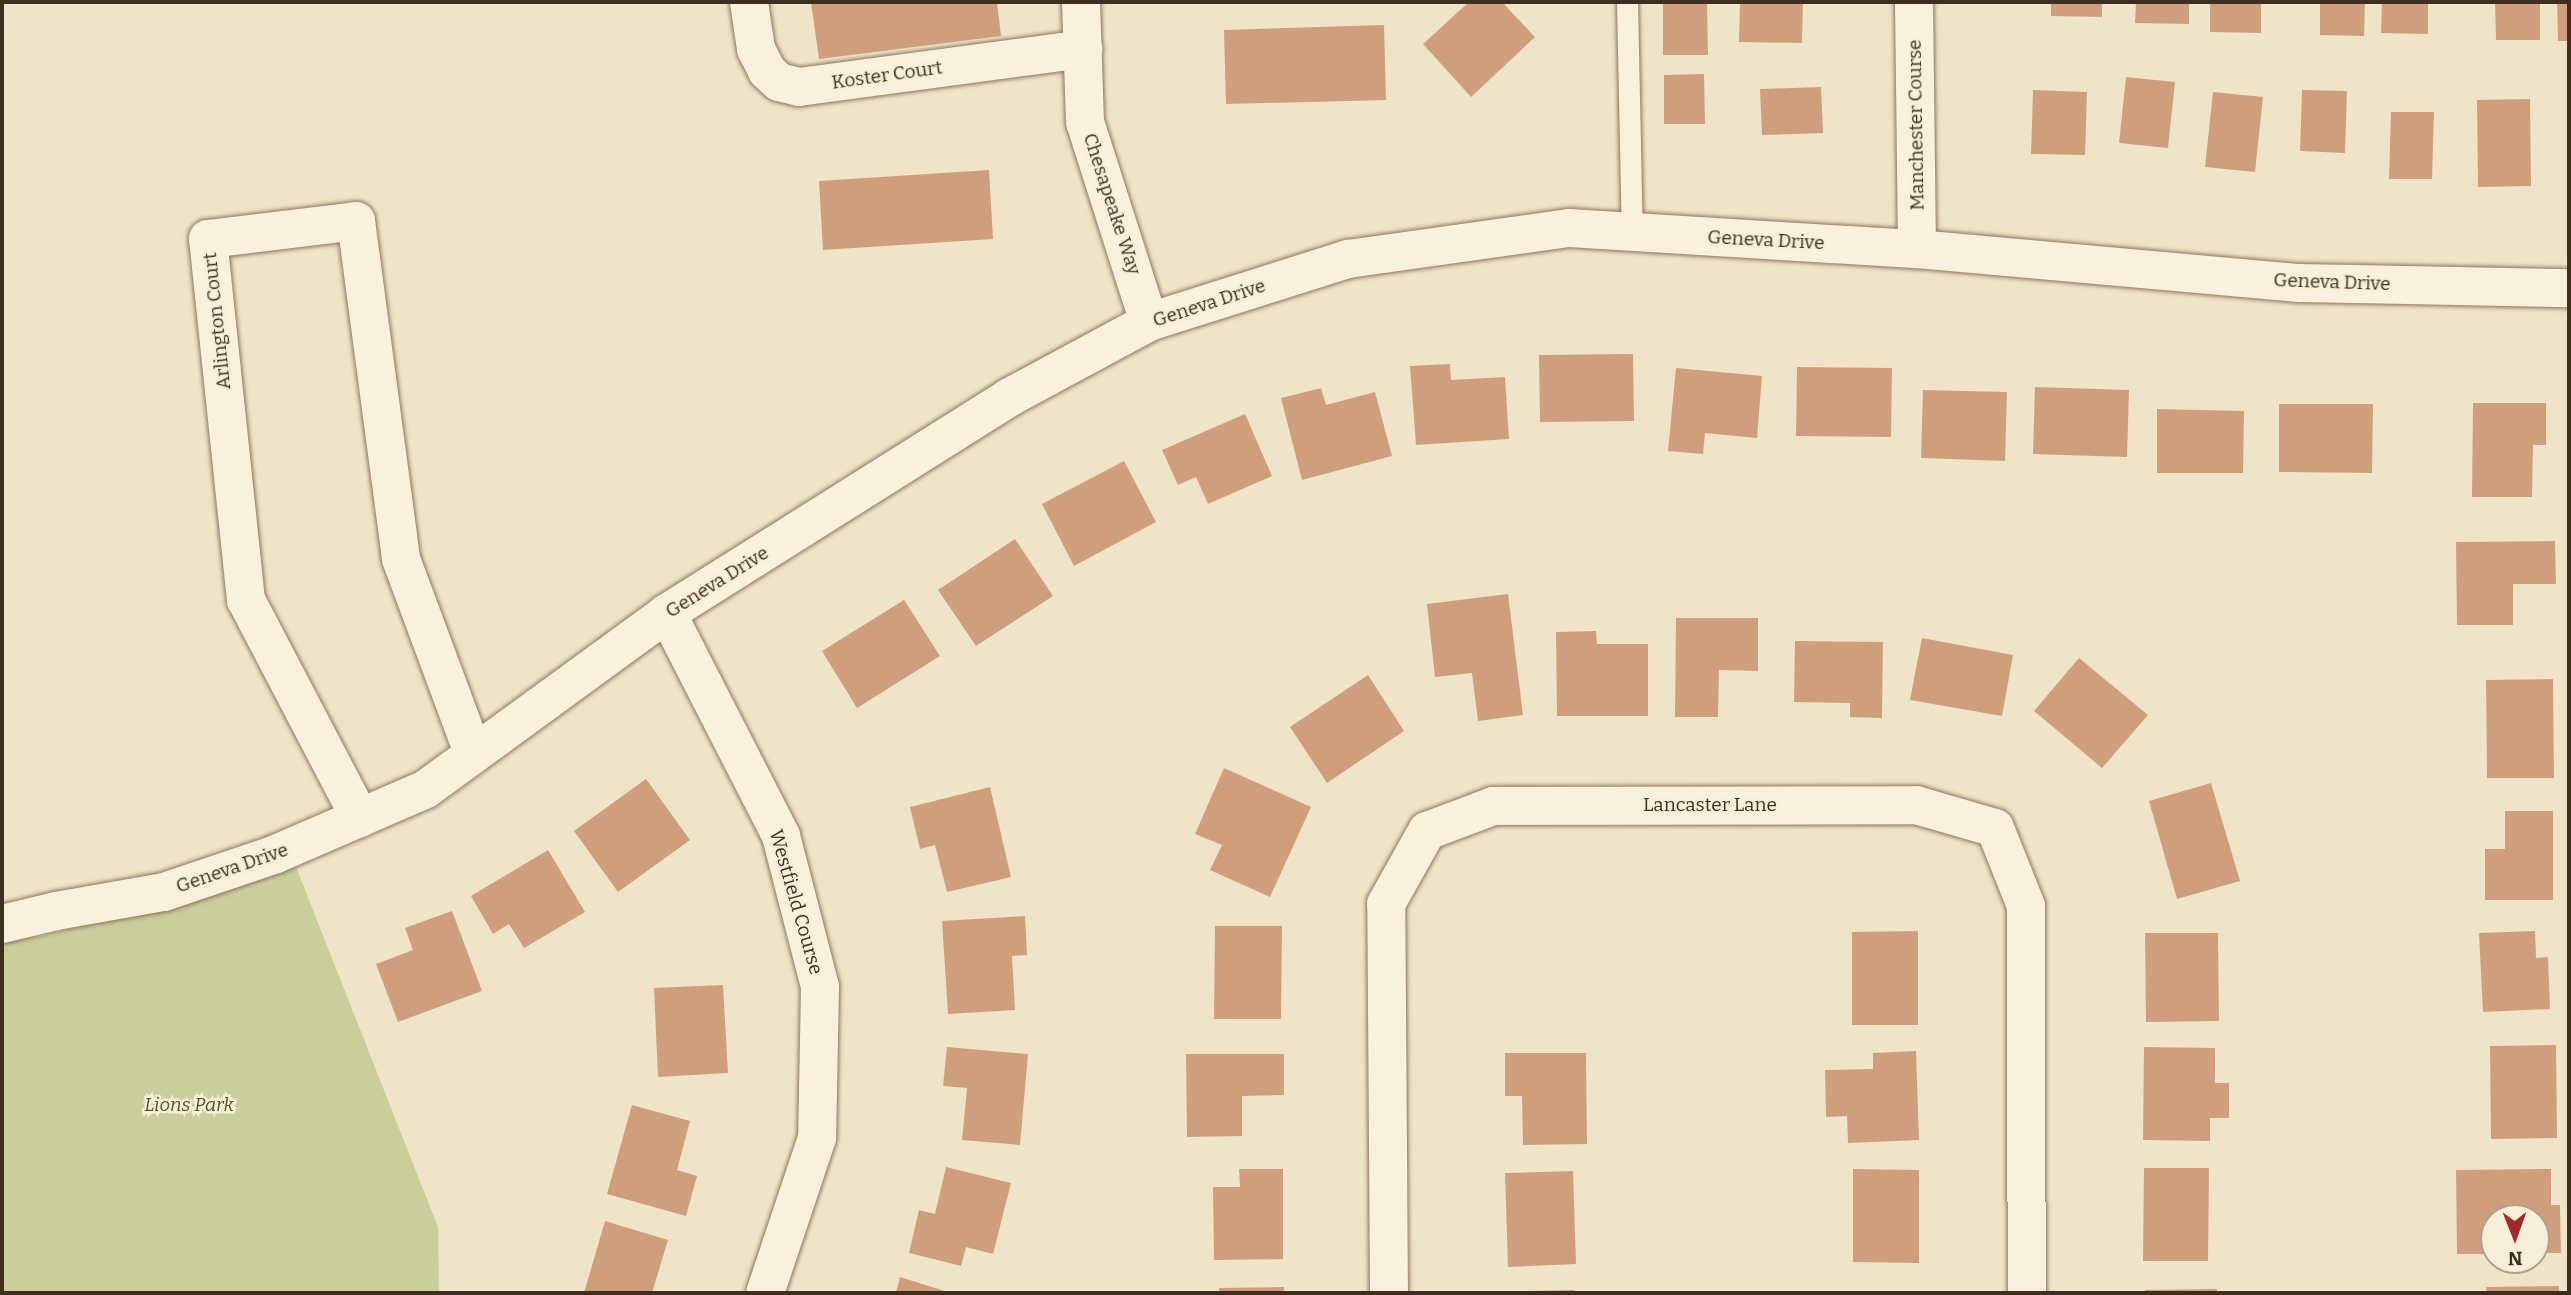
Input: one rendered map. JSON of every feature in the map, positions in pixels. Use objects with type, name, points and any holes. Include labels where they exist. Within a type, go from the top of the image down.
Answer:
[{"type":"street","name":"Koster Court","points":[[749,2],[756,50],[767,71],[779,82],[799,86],[1083,49]]},
{"type":"street","name":"Chesapeake Way","points":[[1081,2],[1085,122],[1149,322]]},
{"type":"street","name":"Manchester Course","points":[[1914,2],[1917,249]]},
{"type":"street","name":"Arlington Court","points":[[360,818],[246,600],[208,239],[356,221],[401,559],[473,753]]},
{"type":"street","name":"Geneva Drive","points":[[2,924],[56,911],[164,892],[276,854],[426,789],[667,612],[1010,397],[1149,322],[1348,258],[1569,228],[1917,249],[2298,283],[2569,288]]},
{"type":"street","name":"Westfield Course","points":[[667,612],[781,836],[820,987],[817,1138],[765,1293]]},
{"type":"street","name":"Lancaster Lane","points":[[1389,1293],[1386,904],[1427,831],[1493,806],[1916,805],[1995,828],[2026,906],[2027,1293]]},
{"type":"lane","points":[[1627,2],[1632,232]]},
{"type":"green space","name":"Lions Park","points":[[296,867],[438,1227],[439,1293],[2,1293],[2,941],[40,937]]},
{"type":"building","points":[[811,2],[997,2],[1001,36],[819,59]]},
{"type":"building","points":[[1469,2],[1502,2],[1535,37],[1471,97],[1423,44]]},
{"type":"building","points":[[1663,2],[1707,2],[1708,55],[1663,55]]},
{"type":"building","points":[[1740,2],[1803,2],[1802,43],[1739,42]]},
{"type":"building","points":[[2051,2],[2102,2],[2102,17],[2051,16]]},
{"type":"building","points":[[2136,2],[2189,2],[2189,24],[2135,23]]},
{"type":"building","points":[[2210,2],[2261,2],[2261,33],[2210,32]]},
{"type":"building","points":[[2320,2],[2365,2],[2364,36],[2320,35]]},
{"type":"building","points":[[2382,2],[2428,2],[2428,34],[2381,33]]},
{"type":"building","points":[[2495,2],[2540,2],[2540,40],[2496,40]]},
{"type":"building","points":[[2557,2],[2569,2],[2569,41],[2558,41]]},
{"type":"building","points":[[1384,25],[1386,100],[1226,104],[1224,30]]},
{"type":"building","points":[[1704,74],[1705,124],[1664,124],[1664,75]]},
{"type":"building","points":[[2126,77],[2175,82],[2168,148],[2119,143]]},
{"type":"building","points":[[1821,87],[1823,133],[1762,135],[1760,89]]},
{"type":"building","points":[[2033,90],[2087,92],[2085,155],[2031,154]]},
{"type":"building","points":[[2302,90],[2347,91],[2345,153],[2300,151]]},
{"type":"building","points":[[2213,92],[2263,97],[2255,172],[2205,167]]},
{"type":"building","points":[[2530,99],[2531,186],[2478,187],[2477,100]]},
{"type":"building","points":[[2391,112],[2434,112],[2432,179],[2389,179]]},
{"type":"building","points":[[989,170],[993,239],[823,250],[819,181]]},
{"type":"building","points":[[1633,354],[1634,421],[1540,422],[1539,355]]},
{"type":"building","points":[[1450,364],[1451,380],[1505,377],[1509,439],[1416,445],[1410,366]]},
{"type":"building","points":[[1797,367],[1892,368],[1891,437],[1796,436]]},
{"type":"building","points":[[1676,368],[1762,376],[1757,438],[1705,433],[1703,454],[1668,451]]},
{"type":"building","points":[[2035,387],[2129,390],[2127,457],[2033,454]]},
{"type":"building","points":[[1321,388],[1326,405],[1375,392],[1392,456],[1302,480],[1281,398]]},
{"type":"building","points":[[1923,390],[2007,392],[2005,461],[1921,458]]},
{"type":"building","points":[[2473,403],[2546,403],[2546,445],[2533,445],[2532,497],[2472,497]]},
{"type":"building","points":[[2279,404],[2373,404],[2372,473],[2279,472]]},
{"type":"building","points":[[2157,409],[2244,411],[2243,473],[2157,473]]},
{"type":"building","points":[[1245,414],[1272,476],[1208,504],[1196,477],[1178,485],[1162,450]]},
{"type":"building","points":[[1124,461],[1156,522],[1074,566],[1042,504]]},
{"type":"building","points":[[1015,539],[1053,596],[976,646],[938,590]]},
{"type":"building","points":[[2555,541],[2556,584],[2513,584],[2513,625],[2457,625],[2456,542]]},
{"type":"building","points":[[1508,594],[1523,715],[1478,721],[1472,673],[1435,677],[1427,604]]},
{"type":"building","points":[[904,600],[940,656],[857,708],[822,651]]},
{"type":"building","points":[[1676,618],[1758,618],[1758,671],[1719,670],[1718,717],[1675,717]]},
{"type":"building","points":[[1596,631],[1597,644],[1648,644],[1648,716],[1557,716],[1556,632]]},
{"type":"building","points":[[1922,638],[2013,655],[2002,716],[1910,700]]},
{"type":"building","points":[[1795,641],[1883,642],[1882,718],[1850,717],[1850,703],[1794,702]]},
{"type":"building","points":[[2079,658],[2148,715],[2102,768],[2034,711]]},
{"type":"building","points":[[1368,675],[1404,731],[1327,783],[1290,727]]},
{"type":"building","points":[[2553,679],[2554,778],[2487,778],[2486,680]]},
{"type":"building","points":[[1224,768],[1311,807],[1270,897],[1210,870],[1222,845],[1195,834]]},
{"type":"building","points":[[646,779],[690,840],[618,892],[574,831]]},
{"type":"building","points":[[2211,783],[2240,881],[2177,899],[2149,801]]},
{"type":"building","points":[[990,787],[1011,877],[947,892],[935,845],[920,849],[910,807]]},
{"type":"building","points":[[2505,811],[2553,811],[2553,900],[2485,900],[2485,849],[2505,849]]},
{"type":"building","points":[[548,850],[585,912],[524,948],[509,924],[493,934],[471,896]]},
{"type":"building","points":[[452,911],[482,991],[398,1022],[376,964],[413,950],[405,928]]},
{"type":"building","points":[[1025,916],[1027,955],[1012,956],[1015,1010],[948,1014],[942,921]]},
{"type":"building","points":[[1215,926],[1282,926],[1281,1019],[1214,1019]]},
{"type":"building","points":[[1918,931],[1918,1025],[1852,1025],[1852,932]]},
{"type":"building","points":[[2535,931],[2536,958],[2548,957],[2550,1009],[2483,1012],[2479,933]]},
{"type":"building","points":[[2145,933],[2218,933],[2219,1021],[2146,1022]]},
{"type":"building","points":[[723,985],[728,1073],[658,1077],[654,988]]},
{"type":"building","points":[[2556,1045],[2557,1138],[2491,1139],[2490,1046]]},
{"type":"building","points":[[947,1047],[1028,1054],[1020,1145],[962,1140],[967,1088],[943,1086]]},
{"type":"building","points":[[2144,1047],[2215,1048],[2215,1083],[2229,1083],[2229,1118],[2210,1118],[2210,1141],[2143,1140]]},
{"type":"building","points":[[1916,1051],[1919,1140],[1848,1143],[1847,1116],[1826,1117],[1825,1070],[1873,1069],[1873,1053]]},
{"type":"building","points":[[1505,1053],[1586,1053],[1587,1144],[1523,1145],[1522,1096],[1505,1096]]},
{"type":"building","points":[[1186,1054],[1284,1054],[1284,1095],[1242,1096],[1242,1136],[1187,1137]]},
{"type":"building","points":[[632,1105],[690,1121],[677,1170],[697,1176],[686,1216],[607,1194]]},
{"type":"building","points":[[946,1167],[1011,1183],[993,1254],[966,1247],[961,1266],[909,1253],[919,1210],[935,1214]]},
{"type":"building","points":[[2144,1168],[2209,1168],[2208,1261],[2143,1261]]},
{"type":"building","points":[[1239,1169],[1283,1169],[1283,1259],[1214,1260],[1213,1187],[1240,1187]]},
{"type":"building","points":[[1853,1169],[1919,1170],[1919,1263],[1853,1262]]},
{"type":"building","points":[[2551,1169],[2551,1205],[2560,1205],[2561,1253],[2550,1253],[2550,1204],[2480,1204],[2480,1254],[2457,1254],[2456,1170]]},
{"type":"building","points":[[1573,1171],[1576,1264],[1508,1267],[1505,1173]]},
{"type":"building","points":[[605,1221],[668,1240],[652,1293],[584,1293]]},
{"type":"building","points":[[900,1277],[951,1293],[896,1293]]},
{"type":"building","points":[[2559,1286],[2559,1293],[2487,1293],[2486,1287]]},
{"type":"building","points":[[1284,1287],[1284,1293],[1219,1293],[1219,1288]]},
{"type":"building","points":[[2217,1289],[2217,1293],[2145,1293],[2145,1290]]},
{"type":"building","points":[[1574,1290],[1574,1293],[1529,1293],[1529,1291]]}]
